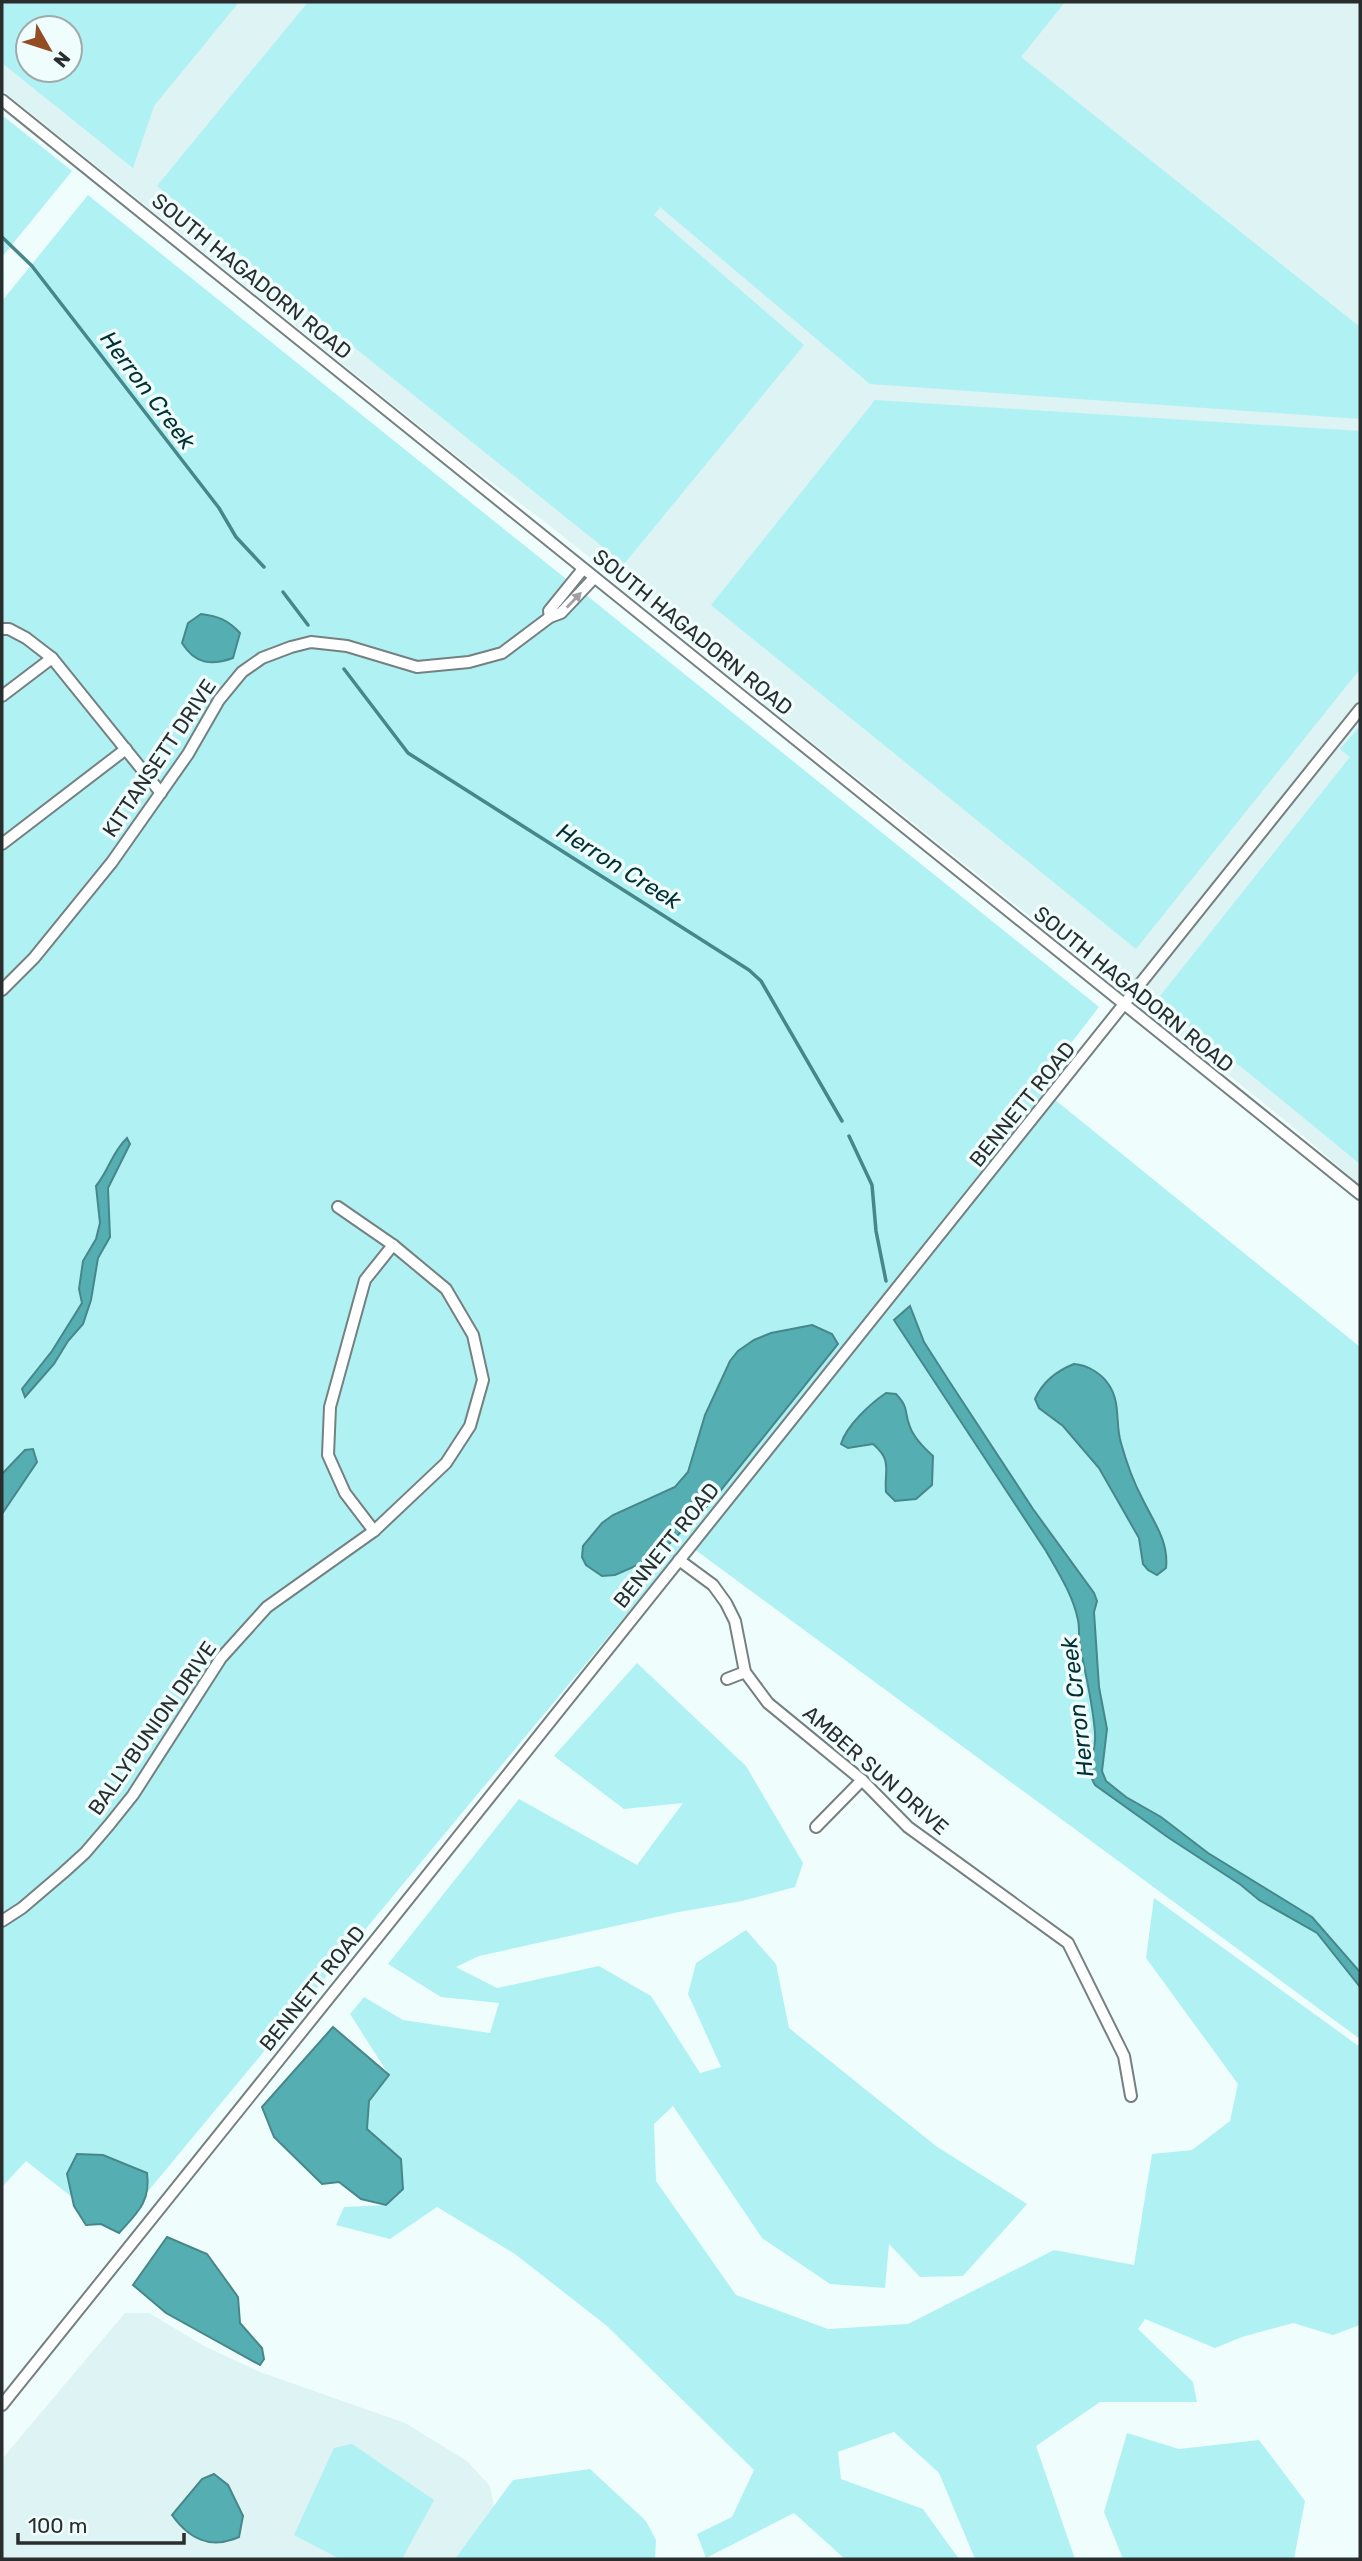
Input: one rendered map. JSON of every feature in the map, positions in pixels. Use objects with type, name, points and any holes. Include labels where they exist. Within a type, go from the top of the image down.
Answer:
[{"type":"street","name":"SOUTH HAGADORN ROAD","points":[[2,100],[1360,1194]]},
{"type":"street","name":"KITTANSETT DRIVE","points":[[550,617],[549,611],[583,569]]},
{"type":"street","name":"KITTANSETT DRIVE","points":[[2,990],[34,958],[112,862],[188,754],[219,700],[242,672],[262,658],[311,642],[347,646],[417,667],[469,662],[502,653],[550,617],[561,613],[594,578]]},
{"type":"street","points":[[2,629],[9,629],[40,646],[52,658],[161,793]]},
{"type":"street","points":[[2,696],[52,658]]},
{"type":"street","name":"BENNETT ROAD","points":[[2,2406],[1125,1007],[1360,709]]},
{"type":"street","points":[[2,844],[126,749]]},
{"type":"street","name":"BALLYBUNION DRIVE","points":[[2,1921],[22,1908],[63,1873],[109,1825],[133,1795],[221,1658],[267,1607],[374,1531],[446,1463],[470,1426],[483,1380],[473,1335],[446,1289],[393,1245],[338,1208]]},
{"type":"street","points":[[374,1531],[345,1493],[328,1455],[330,1407],[365,1280],[393,1245]]},
{"type":"street","name":"AMBER SUN DRIVE","points":[[679,1560],[713,1586],[726,1603],[735,1621],[745,1672],[768,1703],[862,1780],[908,1827],[1068,1943],[1124,2056],[1130,2096]]},
{"type":"street","points":[[727,1679],[745,1672]]},
{"type":"street","points":[[816,1827],[862,1780]]},
{"type":"shaded area","points":[[2,2],[1360,2],[1360,1185],[1286,1121],[723,671],[655,610],[549,525],[467,464],[2,90]]},
{"type":"shaded area","points":[[2,2],[239,2],[154,106],[133,168],[28,84],[84,84],[84,14],[14,14],[14,73],[2,63]]},
{"type":"shaded area","points":[[308,2],[1065,2],[1021,57],[1360,327],[1360,419],[870,384],[660,207],[654,215],[804,345],[624,564],[157,186]]},
{"type":"shaded area","points":[[2,115],[72,171],[2,257]]},
{"type":"shaded area","points":[[88,195],[1099,1007],[1038,1086],[1360,1347],[1360,2039],[686,1543],[115,2231],[26,2161],[2,2187],[2,301]]},
{"type":"shaded area","points":[[875,400],[1360,431],[1360,669],[1136,949],[711,605]]},
{"type":"shaded area","points":[[201,614],[222,619],[240,633],[233,658],[218,662],[204,661],[187,650],[182,643],[188,623]]},
{"type":"shaded area","points":[[1360,726],[1360,1164],[1156,1001],[1350,757],[1340,749]]},
{"type":"shaded area","points":[[127,1138],[130,1144],[108,1188],[110,1237],[98,1258],[91,1300],[83,1324],[68,1341],[54,1364],[25,1397],[22,1389],[52,1351],[82,1303],[79,1289],[83,1261],[96,1239],[100,1223],[96,1186]]},
{"type":"shaded area","points":[[910,1306],[924,1342],[949,1381],[1033,1509],[1094,1593],[1097,1601],[1094,1612],[1099,1687],[1107,1729],[1102,1771],[1106,1781],[1126,1797],[1161,1817],[1208,1853],[1312,1917],[1360,1972],[1360,1987],[1317,1933],[1259,1900],[1095,1785],[1090,1772],[1095,1741],[1094,1722],[1073,1602],[1046,1551],[894,1320]]},
{"type":"shaded area","points":[[812,1325],[832,1334],[838,1344],[713,1500],[667,1546],[645,1562],[615,1575],[602,1576],[586,1565],[582,1557],[583,1546],[602,1523],[613,1515],[675,1487],[688,1472],[705,1415],[730,1361],[738,1351],[771,1333]]},
{"type":"shaded area","points":[[1074,1364],[1099,1374],[1113,1392],[1119,1436],[1127,1464],[1165,1549],[1166,1568],[1157,1575],[1143,1564],[1139,1538],[1099,1468],[1063,1426],[1039,1408],[1035,1399],[1051,1377]]},
{"type":"shaded area","points":[[886,1393],[896,1394],[900,1399],[905,1406],[913,1433],[933,1456],[932,1485],[916,1499],[895,1501],[886,1492],[885,1461],[873,1444],[848,1448],[841,1444],[853,1423]]},
{"type":"shaded area","points":[[33,1449],[37,1462],[2,1514],[2,1474],[25,1450]]},
{"type":"shaded area","points":[[637,1663],[746,1766],[803,1863],[795,1887],[742,1901],[679,1912],[479,1956],[456,1967],[497,1988],[599,1966],[651,1996],[700,2073],[721,2067],[688,1994],[696,1963],[746,1930],[776,1964],[789,2028],[936,2146],[1027,2204],[963,2276],[920,2277],[889,2244],[885,2288],[830,2284],[762,2238],[673,2106],[654,2124],[656,2181],[736,2295],[828,2329],[908,2324],[1054,2250],[1134,2265],[1152,2154],[1192,2150],[1230,2121],[1238,2084],[1146,1958],[1154,1898],[1360,2047],[1360,2325],[1333,2335],[1293,2323],[1242,2337],[1215,2348],[1145,2319],[1138,2329],[1193,2382],[1197,2402],[1100,2402],[1036,2446],[1075,2559],[975,2559],[939,2473],[894,2432],[838,2452],[841,2479],[923,2509],[959,2559],[845,2559],[794,2513],[706,2558],[697,2534],[732,2517],[754,2470],[607,2326],[515,2254],[437,2207],[390,2239],[336,2225],[344,2207],[386,2205],[403,2189],[384,2144],[367,2129],[369,2101],[389,2075],[350,2014],[364,1997],[403,2020],[490,2033],[499,2003],[441,1997],[388,1964],[519,1799],[637,1865],[683,1803],[624,1809],[554,1756]]},
{"type":"shaded area","points":[[333,2027],[389,2075],[369,2101],[367,2129],[401,2159],[403,2189],[386,2205],[361,2199],[339,2182],[322,2184],[274,2137],[262,2107]]},
{"type":"shaded area","points":[[77,2154],[103,2155],[147,2173],[145,2199],[137,2213],[119,2233],[101,2224],[86,2225],[74,2206],[67,2174]]},
{"type":"shaded area","points":[[167,2237],[207,2254],[238,2297],[240,2323],[262,2348],[264,2359],[260,2365],[166,2313],[133,2285]]},
{"type":"shaded area","points":[[125,2313],[149,2313],[204,2346],[260,2372],[405,2423],[467,2461],[490,2486],[496,2516],[480,2559],[2,2559],[2,2459]]},
{"type":"shaded area","points":[[1127,2433],[1179,2449],[1259,2440],[1305,2501],[1294,2559],[1123,2559],[1104,2512]]},
{"type":"shaded area","points":[[352,2444],[434,2500],[402,2559],[340,2559],[294,2535],[334,2448]]},
{"type":"shaded area","points":[[590,2469],[646,2521],[656,2540],[655,2559],[455,2559],[513,2480]]},
{"type":"shaded area","points":[[214,2474],[228,2485],[243,2516],[239,2537],[228,2541],[201,2540],[186,2530],[172,2515],[202,2479]]},
{"type":"waterway","name":"Herron Creek","points":[[2,237],[32,266],[219,508],[236,537],[264,567]]},
{"type":"waterway","name":"Herron Creek","points":[[283,592],[308,625]]},
{"type":"waterway","name":"Herron Creek","points":[[344,669],[408,753],[749,970],[761,981],[842,1121]]},
{"type":"waterway","name":"Herron Creek","points":[[849,1136],[872,1185],[876,1231],[886,1281]]}]
